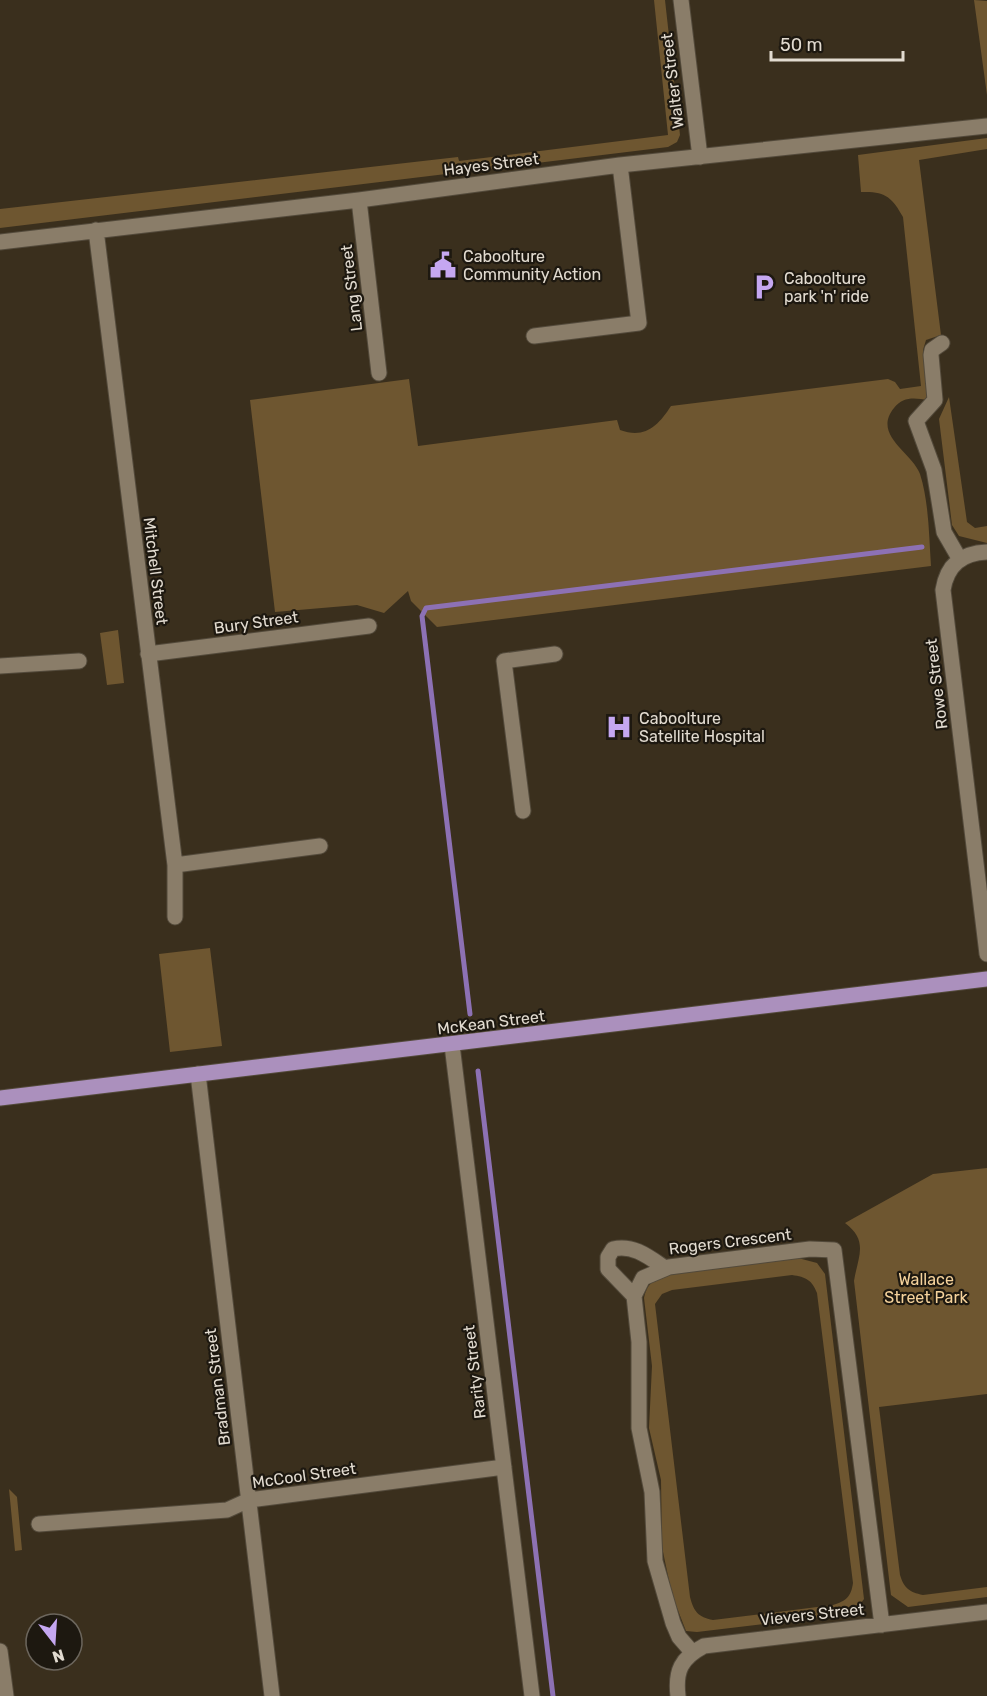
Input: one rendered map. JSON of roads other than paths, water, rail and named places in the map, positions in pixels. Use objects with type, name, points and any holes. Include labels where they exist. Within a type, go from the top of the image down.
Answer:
[{"type":"main road","name":"McKean Street","points":[[0,1098],[987,979]]},
{"type":"street","name":"Walter Street","points":[[681,0],[700,157]]},
{"type":"street","name":"Hayes Street","points":[[0,242],[359,200],[620,165],[987,126]]},
{"type":"street","points":[[534,336],[639,322],[620,165]]},
{"type":"street","name":"Lang Street","points":[[359,200],[379,373]]},
{"type":"street","name":"Mitchell Street","points":[[96,230],[176,865],[175,917]]},
{"type":"street","points":[[942,343],[932,350],[931,356],[935,400],[916,422],[934,470],[944,531],[960,558],[987,552]]},
{"type":"street","name":"Rowe Street","points":[[960,558],[949,572],[943,590],[982,879],[987,954]]},
{"type":"street","name":"Bury Street","points":[[148,654],[369,626]]},
{"type":"street","points":[[523,811],[504,661],[555,654]]},
{"type":"street","points":[[0,666],[79,661]]},
{"type":"street","points":[[176,865],[320,846]]},
{"type":"street","name":"Rarity Street","points":[[452,1045],[532,1696]]},
{"type":"street","name":"Bradman Street","points":[[198,1074],[272,1696]]},
{"type":"street","points":[[665,1268],[639,1251],[624,1246],[613,1249],[608,1257],[608,1269],[634,1296],[639,1342],[639,1428],[652,1492],[655,1562],[673,1623],[679,1636],[692,1652],[679,1667],[676,1680],[678,1696]]},
{"type":"street","name":"Rogers Crescent","points":[[634,1296],[643,1278],[665,1268],[810,1249],[834,1250],[882,1624]]},
{"type":"street","name":"McCool Street","points":[[39,1524],[226,1510],[249,1500],[504,1467]]},
{"type":"street","name":"Vievers Street","points":[[692,1652],[718,1642],[987,1612]]},
{"type":"street","points":[[0,1651],[6,1696]]},
{"type":"waterway","points":[[470,1014],[422,616],[426,608],[922,547]]},
{"type":"waterway","points":[[478,1071],[553,1696]]},
{"type":"place","name":"Caboolture Community Action","points":[[443,265]]},
{"type":"place","name":"Caboolture park 'n' ride","points":[[764,287]]},
{"type":"place","name":"Caboolture Satellite Hospital","points":[[619,727]]},
{"type":"park label","name":"Wallace Street Park","points":[[926,1288]]}]
